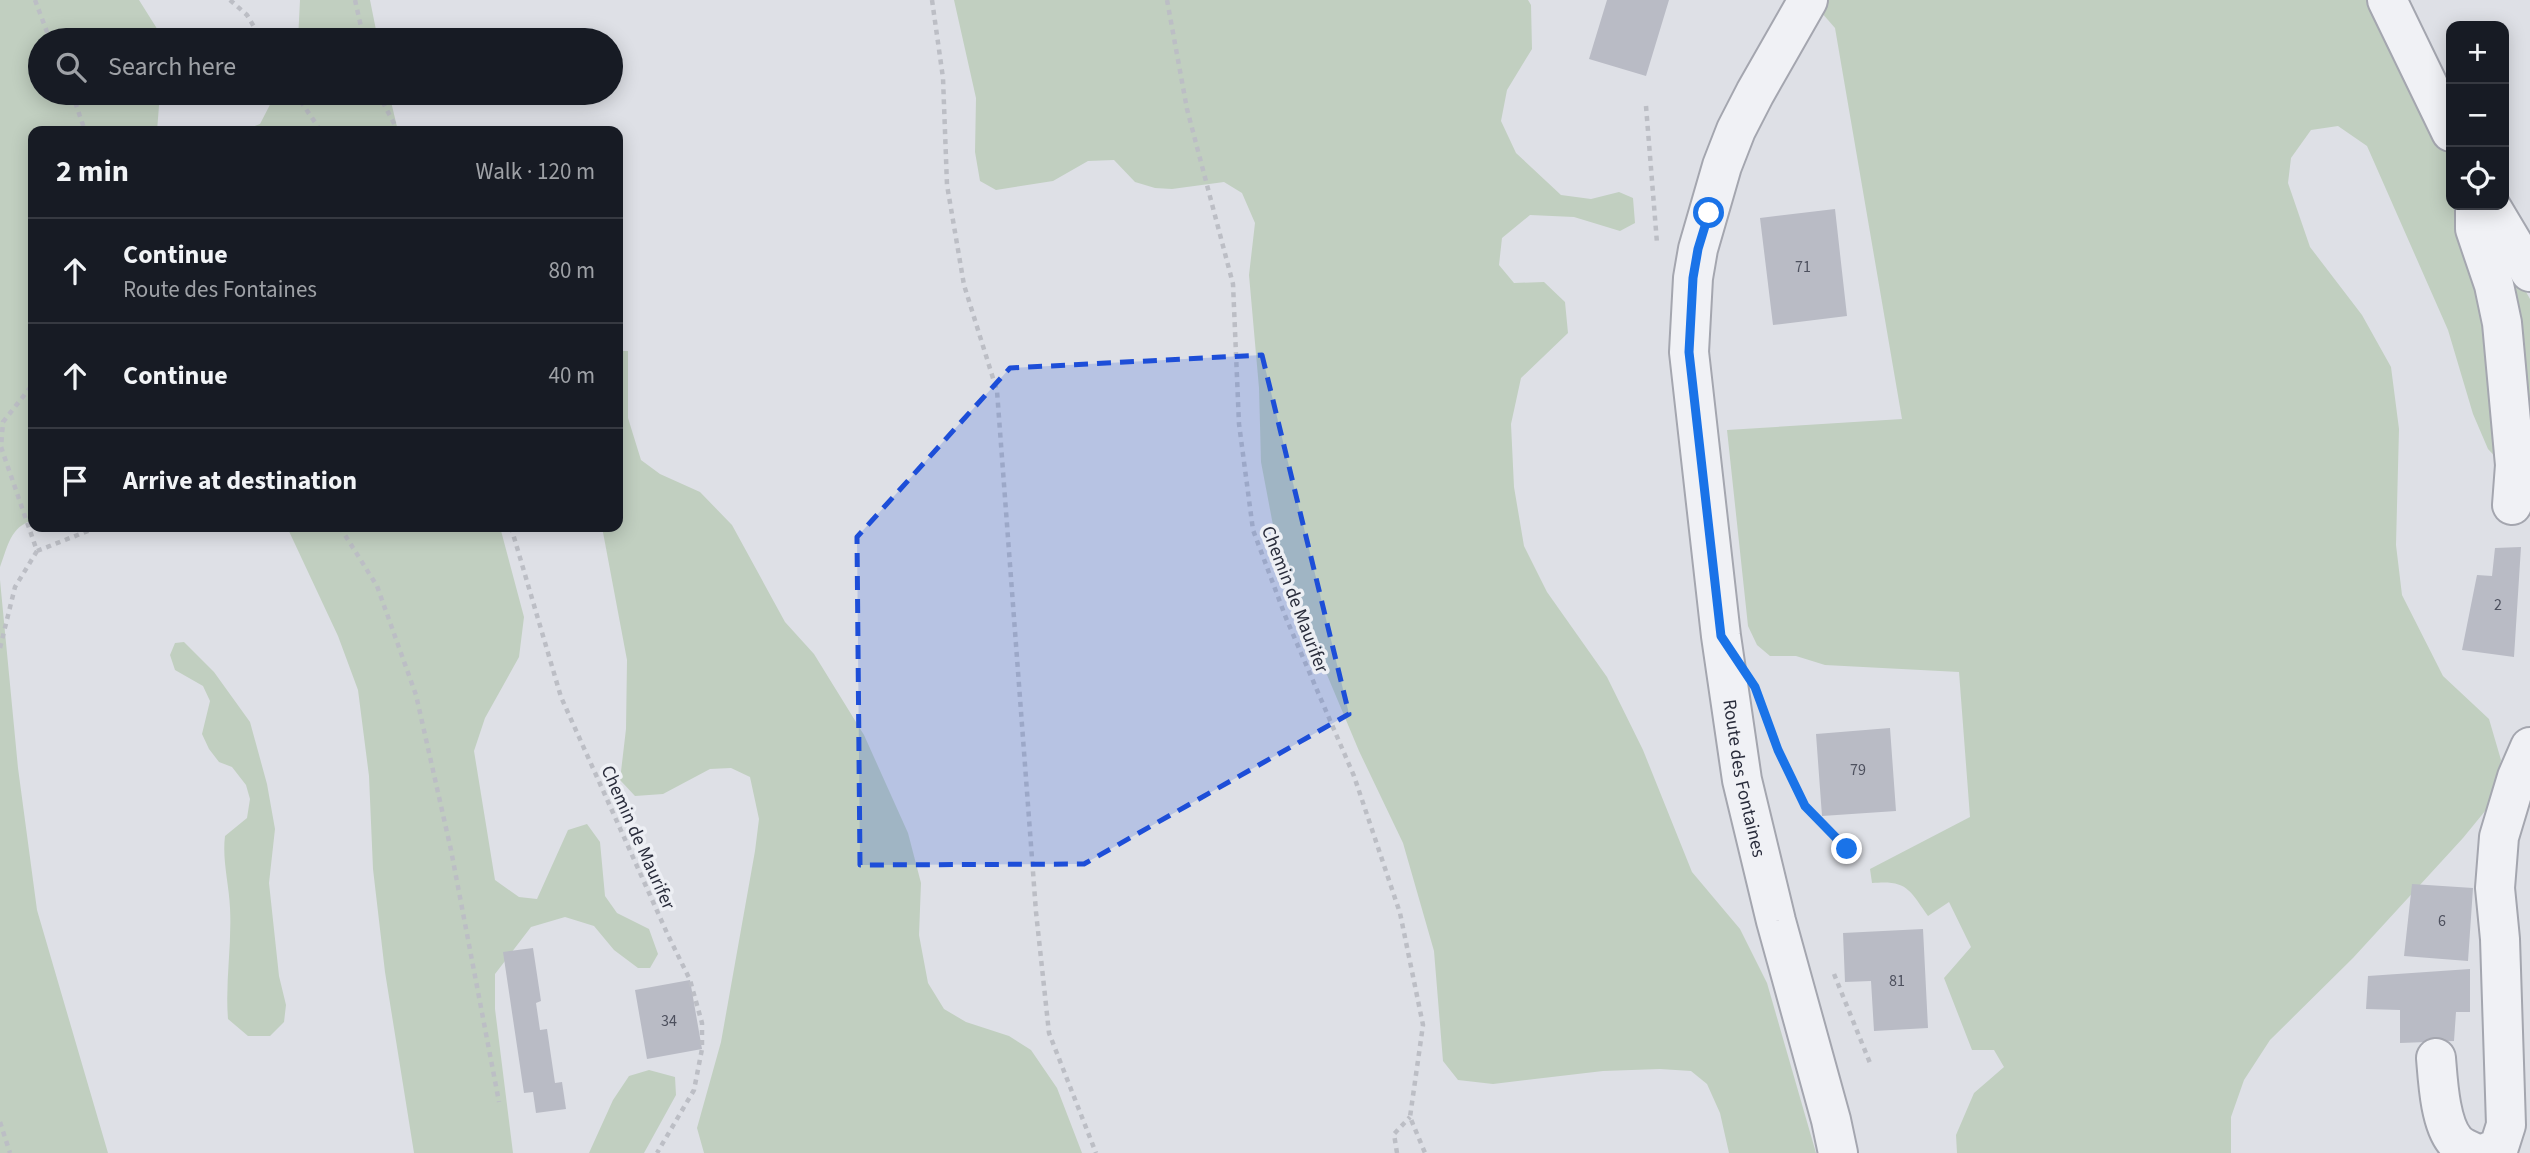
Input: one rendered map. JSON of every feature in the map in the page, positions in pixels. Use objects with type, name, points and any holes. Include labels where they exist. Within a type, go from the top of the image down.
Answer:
[{"type":"street","name":"Route des Fontaines","points":[[1808,0],[1755,93],[1722,166],[1698,249],[1693,278],[1689,352],[1721,636],[1742,780],[1776,921],[1838,1153]]},
{"type":"street","points":[[2387,0],[2446,122]]},
{"type":"street","points":[[2475,210],[2474,229],[2494,285],[2502,323],[2515,465],[2512,505]]},
{"type":"street","points":[[2493,210],[2530,272]]},
{"type":"street","points":[[2486,1153],[2499,1147],[2506,1125],[2500,939],[2495,888],[2499,837],[2516,777],[2530,747]]},
{"type":"street","points":[[2436,1058],[2446,1123],[2454,1141],[2474,1153]]},
{"type":"path","points":[[35,0],[46,28]]},
{"type":"path","points":[[230,0],[247,15],[255,28]]},
{"type":"path","points":[[355,0],[361,28]]},
{"type":"path","points":[[932,0],[943,78],[947,186],[964,285],[998,391],[1036,912],[1049,1033],[1096,1153]]},
{"type":"path","name":"Chemin de Maurifer","points":[[1167,0],[1187,109],[1233,285],[1239,424],[1253,530],[1286,618],[1354,776],[1401,913],[1423,1026],[1410,1117]]},
{"type":"path","points":[[76,105],[83,126]]},
{"type":"path","points":[[303,105],[318,126]]},
{"type":"path","points":[[384,105],[395,126]]},
{"type":"path","points":[[1646,106],[1658,247]]},
{"type":"path","points":[[28,390],[3,422],[1,447],[28,525]]},
{"type":"path","points":[[30,532],[37,551]]},
{"type":"path","points":[[0,648],[15,587],[37,551],[85,532]]},
{"type":"path","points":[[343,532],[377,586],[416,695],[451,850],[499,1102]]},
{"type":"path","name":"Chemin de Maurifer","points":[[512,532],[561,697],[690,980],[702,1023],[702,1049],[694,1090],[657,1153]]},
{"type":"path","points":[[1778,750],[1805,806],[1847,849]]},
{"type":"path","points":[[1396,1153],[1394,1133],[1410,1117],[1425,1153]]},
{"type":"path","points":[[0,1122],[10,1153]]},
{"type":"highlighted area","points":[[1262,355],[1349,714],[1084,864],[860,865],[857,537],[1010,368]]},
{"type":"green space","points":[[0,0],[139,0],[157,28],[28,28],[28,105],[159,105],[157,126],[28,126],[28,522],[15,532],[0,567]]},
{"type":"green space","points":[[300,0],[370,0],[376,28],[299,28]]},
{"type":"green space","points":[[954,0],[1528,0],[1531,5],[1532,49],[1507,90],[1501,121],[1516,153],[1561,195],[1591,199],[1619,192],[1633,198],[1635,223],[1620,231],[1574,217],[1530,215],[1502,238],[1499,265],[1514,283],[1544,282],[1565,302],[1568,333],[1521,378],[1511,424],[1514,487],[1524,546],[1547,592],[1607,677],[1643,750],[1692,872],[1740,929],[1767,983],[1816,1153],[1729,1153],[1720,1113],[1707,1084],[1691,1071],[1603,1071],[1493,1084],[1458,1080],[1443,1061],[1434,951],[1403,843],[1359,751],[1276,541],[1261,462],[1259,388],[1249,275],[1255,223],[1242,193],[1224,182],[1172,189],[1155,188],[1135,182],[1114,160],[1088,161],[1053,181],[996,190],[980,181],[975,152],[976,98]]},
{"type":"green space","points":[[1827,0],[2367,0],[2446,147],[2446,210],[2481,210],[2530,299],[2530,494],[2488,449],[2473,414],[2448,330],[2367,146],[2338,126],[2311,130],[2291,158],[2288,183],[2310,247],[2362,315],[2391,367],[2399,429],[2396,545],[2402,595],[2443,676],[2489,719],[2501,760],[2490,805],[2463,838],[2353,958],[2270,1040],[2244,1080],[2231,1117],[2231,1153],[1957,1153],[1956,1135],[1974,1093],[2004,1067],[1994,1050],[1972,1050],[1944,978],[1971,947],[1949,902],[1928,916],[1906,888],[1893,883],[1872,883],[1870,869],[1970,817],[1959,672],[1825,665],[1796,656],[1770,656],[1757,645],[1748,626],[1727,430],[1902,419],[1835,28],[1821,12]]},
{"type":"green space","points":[[270,105],[392,105],[397,126],[255,126],[260,124]]},
{"type":"green space","points":[[623,351],[628,351],[628,418],[641,460],[660,474],[700,492],[732,525],[785,622],[814,654],[864,735],[908,833],[921,883],[919,935],[928,983],[944,1009],[966,1022],[1009,1036],[1031,1050],[1057,1088],[1082,1153],[704,1153],[697,1128],[721,1042],[759,819],[750,777],[731,768],[710,769],[663,794],[635,796],[620,780],[626,729],[627,660],[603,532],[623,532]]},
{"type":"green space","points":[[289,532],[501,532],[524,617],[519,657],[485,718],[474,751],[495,880],[519,897],[537,899],[568,830],[587,824],[600,842],[605,896],[617,913],[649,929],[658,954],[650,968],[638,968],[614,950],[594,926],[565,917],[531,927],[495,974],[495,1009],[513,1153],[414,1153],[385,972],[373,869],[369,776],[358,690],[338,636]]},
{"type":"green space","points":[[0,580],[18,768],[37,910],[108,1153],[0,1153]]},
{"type":"green space","points":[[184,642],[214,672],[250,722],[267,784],[275,829],[269,883],[279,976],[286,1005],[284,1022],[270,1036],[248,1036],[228,1019],[230,922],[225,836],[247,818],[250,799],[246,785],[232,767],[219,762],[202,734],[210,701],[203,686],[175,670],[170,655],[175,643]]},
{"type":"green space","points":[[649,1070],[675,1077],[676,1095],[644,1153],[589,1153],[613,1100],[629,1076]]},
{"type":"building","points":[[1607,0],[1669,0],[1646,76],[1589,59]]},
{"type":"building","points":[[1835,209],[1847,316],[1773,325],[1760,218]]},
{"type":"building","points":[[2521,547],[2514,657],[2462,650],[2477,575],[2492,576],[2495,548]]},
{"type":"building","points":[[1890,728],[1896,811],[1822,816],[1816,734]]},
{"type":"building","points":[[2412,884],[2473,888],[2468,961],[2404,956]]},
{"type":"building","points":[[1923,929],[1928,1028],[1874,1031],[1871,981],[1845,982],[1843,933]]},
{"type":"building","points":[[533,948],[541,1001],[536,1003],[540,1030],[547,1029],[555,1083],[562,1082],[566,1109],[536,1113],[533,1092],[524,1093],[503,952]]},
{"type":"building","points":[[2470,969],[2470,1012],[2456,1012],[2454,1041],[2400,1043],[2400,1010],[2366,1009],[2368,976]]},
{"type":"building","points":[[690,980],[702,1049],[647,1059],[635,990]]},
{"type":"route","points":[[1709,213],[1693,278],[1689,352],[1721,636],[1755,687],[1778,750],[1805,806],[1847,849]]}]
